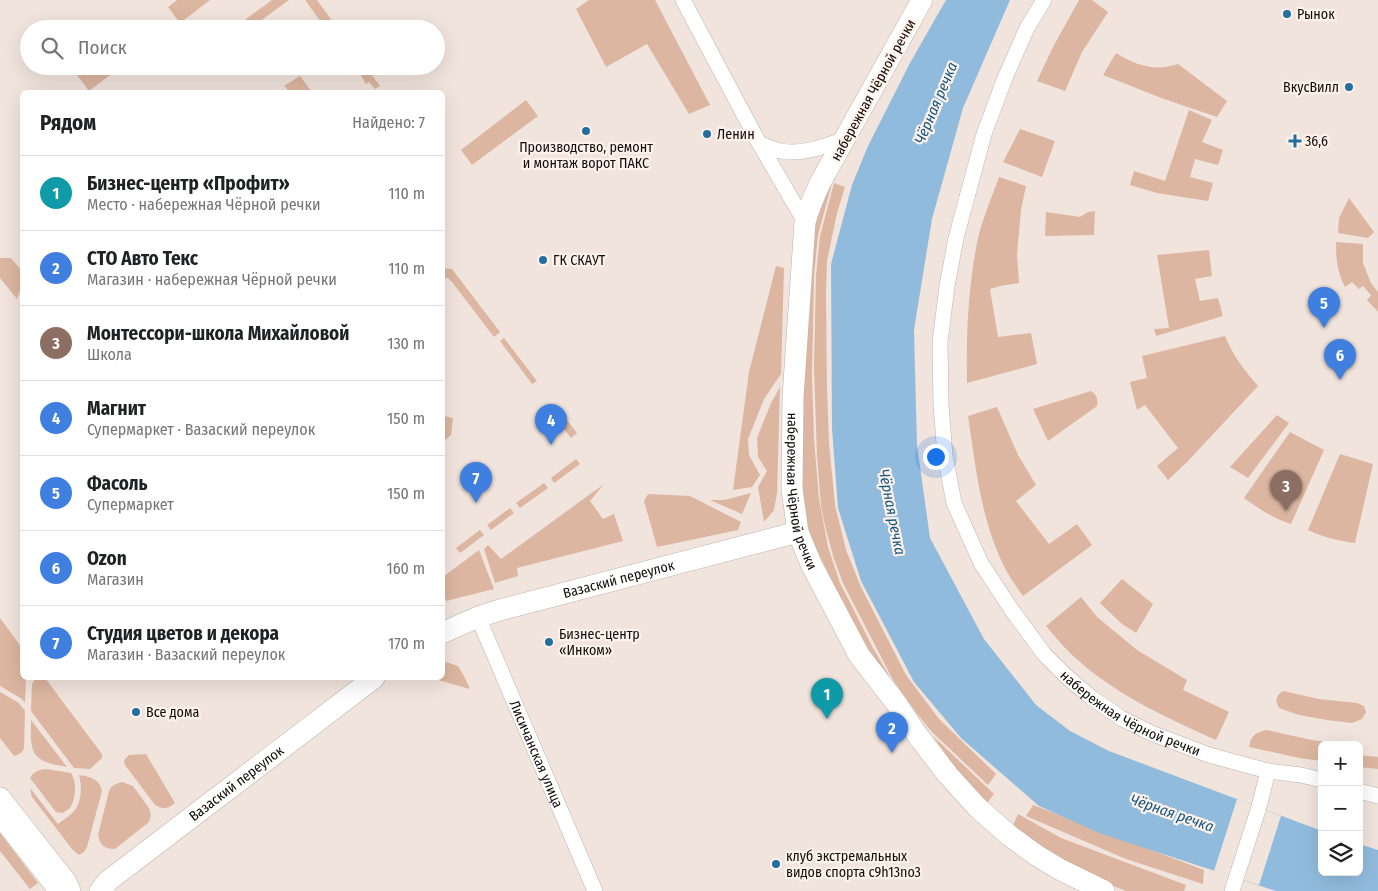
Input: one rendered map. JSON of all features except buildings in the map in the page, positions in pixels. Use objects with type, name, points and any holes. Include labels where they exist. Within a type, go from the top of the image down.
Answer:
[{"type":"street","points":[[683,0],[759,143],[805,222]]},
{"type":"street","name":"набережная Чёрной речки","points":[[922,0],[811,201],[805,222],[793,406],[792,489],[798,532],[811,564],[860,656],[948,774],[977,807],[1010,836],[1059,869],[1104,891]]},
{"type":"street","name":"набережная Чёрной речки","points":[[1044,0],[1027,28],[1005,78],[984,134],[956,238],[947,286],[940,342],[941,404],[945,456],[954,503],[980,563],[1011,609],[1044,654],[1066,677],[1092,698],[1121,718],[1151,733],[1209,755],[1268,771],[1318,779]]},
{"type":"street","points":[[759,143],[779,151],[797,152],[821,148],[846,139]]},
{"type":"street","name":"Вазаский переулок","points":[[445,632],[500,610],[798,532]]},
{"type":"street","name":"Лисичанская улица","points":[[478,618],[595,891]]},
{"type":"street","name":"Вазаский переулок","points":[[100,891],[108,881],[371,680]]},
{"type":"street","points":[[1234,885],[1259,807],[1268,771]]},
{"type":"street","points":[[1363,792],[1378,796]]},
{"type":"street","points":[[0,798],[66,882],[70,891]]},
{"type":"street","points":[[0,820],[56,891]]},
{"type":"shaded area","points":[[177,0],[210,0],[184,20],[178,20],[168,7]]},
{"type":"shaded area","points":[[272,0],[289,0],[261,20],[245,20]]},
{"type":"shaded area","points":[[305,0],[317,0],[331,20],[319,20]]},
{"type":"shaded area","points":[[589,0],[655,0],[710,105],[689,114],[647,44],[606,67],[576,9]]},
{"type":"shaded area","points":[[1079,0],[1092,0],[1108,12],[1082,52],[1065,91],[1037,81]]},
{"type":"shaded area","points":[[1116,53],[1130,61],[1146,66],[1161,67],[1178,64],[1227,101],[1217,117],[1103,75]]},
{"type":"shaded area","points":[[77,75],[110,75],[90,90],[88,90]]},
{"type":"shaded area","points":[[372,75],[380,86],[375,89],[369,82],[366,84],[361,76]]},
{"type":"shaded area","points":[[300,76],[310,90],[288,90],[284,86]]},
{"type":"shaded area","points":[[526,100],[538,116],[472,165],[461,150]]},
{"type":"shaded area","points":[[1189,110],[1212,120],[1202,142],[1223,150],[1218,165],[1195,159],[1190,177],[1213,183],[1208,201],[1157,193],[1130,185],[1134,171],[1165,181]]},
{"type":"shaded area","points":[[1020,129],[1055,141],[1042,177],[1003,162]]},
{"type":"shaded area","points":[[828,172],[832,183],[818,235],[814,276],[812,376],[814,439],[819,499],[828,547],[840,583],[873,648],[894,684],[926,728],[932,740],[880,673],[830,578],[806,526],[802,510],[806,261]]},
{"type":"shaded area","points":[[999,177],[1026,186],[1021,210],[1017,254],[1019,283],[990,289],[998,337],[1031,333],[1037,364],[967,383],[968,311],[972,274],[982,222]]},
{"type":"shaded area","points":[[834,183],[845,187],[837,213],[827,261],[827,388],[829,443],[835,505],[846,550],[861,587],[906,675],[939,719],[996,774],[988,785],[932,732],[893,680],[843,583],[825,526],[821,506],[817,455],[814,368],[816,275],[820,236]]},
{"type":"shaded area","points":[[1349,198],[1374,232],[1368,238],[1338,233],[1339,218]]},
{"type":"shaded area","points":[[1095,211],[1094,235],[1045,236],[1046,212],[1080,217],[1088,212]]},
{"type":"shaded area","points":[[1336,242],[1363,244],[1363,263],[1371,283],[1378,292],[1378,312],[1367,300],[1371,295],[1363,286],[1359,289],[1352,282],[1345,287],[1337,265]]},
{"type":"shaded area","points":[[1209,250],[1212,276],[1195,279],[1200,301],[1218,298],[1223,316],[1156,336],[1154,329],[1169,328],[1157,255]]},
{"type":"shaded area","points":[[0,258],[11,258],[20,269],[20,291],[17,299],[0,278]]},
{"type":"shaded area","points":[[776,266],[784,268],[781,374],[764,399],[748,439],[749,455],[760,475],[752,487],[733,490],[749,372]]},
{"type":"shaded area","points":[[445,268],[452,269],[500,332],[494,337],[448,278],[445,278]]},
{"type":"shaded area","points":[[1225,336],[1239,362],[1258,386],[1168,480],[1157,466],[1178,448],[1145,405],[1137,410],[1130,382],[1147,378],[1142,356]]},
{"type":"shaded area","points":[[504,338],[537,381],[532,384],[500,341]]},
{"type":"shaded area","points":[[780,387],[777,493],[774,510],[764,522],[758,487],[767,471],[758,457],[757,438],[771,403]]},
{"type":"shaded area","points":[[1091,391],[1097,397],[1097,406],[1048,441],[1033,409]]},
{"type":"shaded area","points":[[997,407],[1018,455],[1036,485],[1016,501],[1049,544],[1077,524],[1092,545],[1023,596],[1006,570],[985,514],[968,416]]},
{"type":"shaded area","points":[[559,410],[577,433],[571,438],[553,414]]},
{"type":"shaded area","points":[[1277,415],[1289,423],[1248,478],[1230,467]]},
{"type":"shaded area","points":[[445,416],[453,418],[451,435],[445,440]]},
{"type":"shaded area","points":[[1290,432],[1324,450],[1291,524],[1266,513],[1244,498]]},
{"type":"shaded area","points":[[1340,454],[1373,464],[1355,543],[1319,535],[1308,530]]},
{"type":"shaded area","points":[[576,459],[580,464],[554,483],[551,478]]},
{"type":"shaded area","points":[[544,483],[548,488],[520,508],[516,503]]},
{"type":"shaded area","points":[[604,484],[590,501],[603,519],[614,514],[623,541],[517,568],[518,576],[495,583],[484,549],[488,545],[501,559]]},
{"type":"shaded area","points":[[751,493],[742,514],[710,500],[724,500]]},
{"type":"shaded area","points":[[648,494],[690,496],[741,522],[738,530],[657,547],[644,501]]},
{"type":"shaded area","points":[[510,508],[514,513],[491,530],[487,525]]},
{"type":"shaded area","points":[[480,530],[484,535],[460,553],[456,548]]},
{"type":"shaded area","points":[[479,550],[494,589],[446,601],[445,576]]},
{"type":"shaded area","points":[[1122,579],[1153,604],[1136,633],[1122,624],[1100,603]]},
{"type":"shaded area","points":[[1081,597],[1097,617],[1137,650],[1187,680],[1183,690],[1229,712],[1216,740],[1162,715],[1111,686],[1066,649],[1046,626]]},
{"type":"shaded area","points":[[0,618],[20,645],[20,680],[26,680],[25,703],[22,699],[0,686]]},
{"type":"shaded area","points":[[445,662],[458,666],[470,689],[438,680],[445,680]]},
{"type":"shaded area","points":[[34,680],[46,680],[102,754],[102,758],[90,769],[74,768],[31,711],[32,684]]},
{"type":"shaded area","points":[[1283,691],[1319,699],[1357,703],[1364,706],[1366,712],[1362,719],[1352,723],[1299,715],[1279,708],[1276,701],[1278,695]]},
{"type":"shaded area","points":[[0,692],[19,703],[25,711],[24,748],[20,754],[14,756],[0,738]]},
{"type":"shaded area","points":[[31,720],[67,767],[46,762],[35,754],[31,741]]},
{"type":"shaded area","points":[[1267,730],[1319,741],[1318,760],[1249,747],[1254,735]]},
{"type":"shaded area","points":[[933,736],[994,794],[985,806],[964,781]]},
{"type":"shaded area","points":[[146,754],[175,803],[168,808],[155,805],[125,765],[124,760],[129,755]]},
{"type":"shaded area","points":[[1363,755],[1378,757],[1378,769],[1363,767]]},
{"type":"shaded area","points":[[46,769],[71,773],[73,777],[75,786],[74,800],[70,808],[63,813],[56,812],[30,778],[37,771]]},
{"type":"shaded area","points":[[79,775],[99,783],[102,791],[87,847],[79,855],[72,849],[32,797],[30,788],[58,824],[77,808],[81,789]]},
{"type":"shaded area","points":[[122,782],[133,786],[149,808],[151,815],[149,822],[115,849],[108,848],[101,844],[98,835],[109,791],[111,787]]},
{"type":"shaded area","points":[[1033,805],[1204,870],[1203,884],[1126,859],[1026,816]]},
{"type":"shaded area","points":[[1018,814],[1061,838],[1186,885],[1184,891],[1126,891],[1083,874],[1011,830]]},
{"type":"shaded area","points":[[0,833],[38,883],[30,889],[0,851]]},
{"type":"water","name":"Чёрная речка","points":[[946,0],[1010,0],[963,108],[932,219],[914,330],[917,445],[930,538],[984,639],[1036,705],[1070,731],[1109,751],[1318,829],[1318,876],[1363,876],[1363,845],[1378,850],[1378,891],[1276,891],[1099,833],[1039,806],[961,738],[914,682],[861,581],[838,508],[832,429],[831,264],[852,185],[868,146],[910,63]]},
{"type":"pier","points":[[1237,799],[1281,816],[1259,885],[1214,871]]},
{"type":"place","name":"Рынок","points":[[1287,14]]},
{"type":"place","name":"ВкусВилл","points":[[1349,87]]},
{"type":"place","name":"Производство, ремонт и монтаж ворот ПАКС","points":[[586,131]]},
{"type":"place","name":"Ленин","points":[[707,134]]},
{"type":"place","name":"36,6","points":[[1295,141]]},
{"type":"place","name":"ГК СКАУТ","points":[[543,260]]},
{"type":"place","name":"Фасоль","points":[[1324,328]]},
{"type":"place","name":"Ozon","points":[[1340,380]]},
{"type":"place","name":"Магнит","points":[[551,445]]},
{"type":"place","name":"Студия цветов и декора","points":[[476,503]]},
{"type":"place","name":"Монтессори-школа Михайловой","points":[[1286,511]]},
{"type":"place","name":"Бизнес-центр «Инком»","points":[[549,642]]},
{"type":"place","name":"Все дома","points":[[136,712]]},
{"type":"place","name":"Бизнес-центр «Профит»","points":[[827,719]]},
{"type":"place","name":"СТО Авто Текс","points":[[892,753]]},
{"type":"place","name":"клуб экстремальных видов спорта c9h13no3","points":[[776,864]]}]
